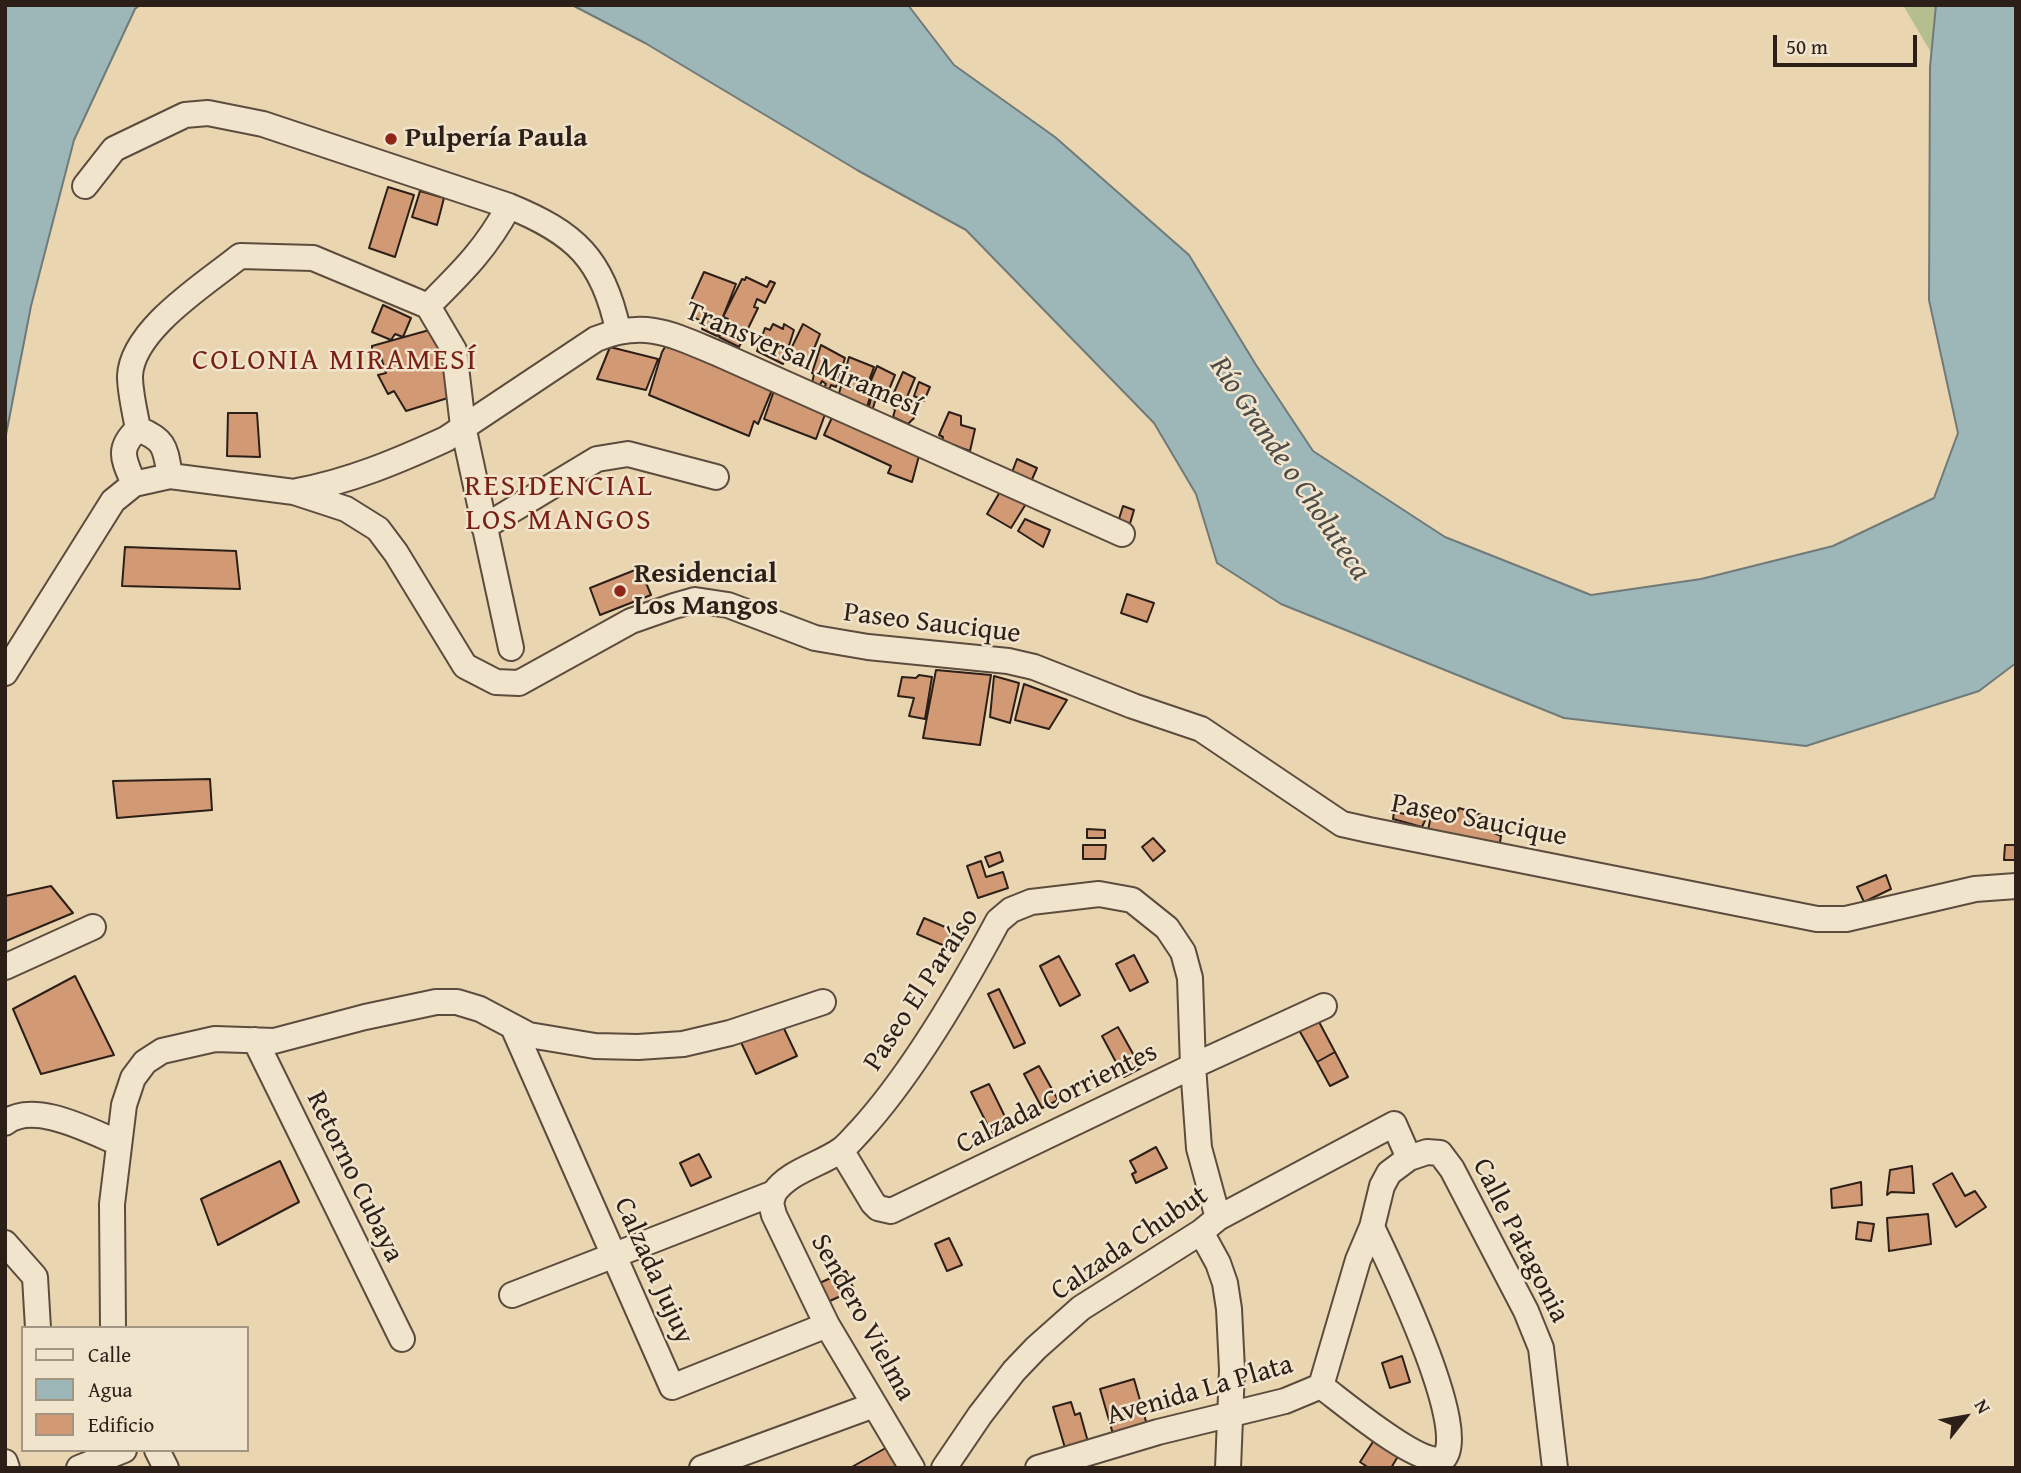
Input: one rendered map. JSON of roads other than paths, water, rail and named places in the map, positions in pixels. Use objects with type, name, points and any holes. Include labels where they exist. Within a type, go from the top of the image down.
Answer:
[{"type":"street","points":[[85,186],[114,149],[185,115],[208,113],[263,124],[509,206],[543,220],[574,241],[606,286],[618,330],[596,339],[446,439],[359,475],[322,487],[294,492]]},
{"type":"street","points":[[428,306],[473,261],[493,235],[509,206]]},
{"type":"street","points":[[138,429],[130,374],[140,345],[158,322],[240,256],[313,258],[428,306],[454,350],[463,426],[511,648]]},
{"type":"street","name":"Transversal Miramesí","points":[[618,330],[667,333],[912,438],[1122,534]]},
{"type":"street","points":[[138,429],[157,436],[166,450],[170,476]]},
{"type":"street","points":[[5,673],[113,501],[134,484],[123,458],[126,440],[138,429]]},
{"type":"street","points":[[484,527],[597,459],[628,454],[716,477]]},
{"type":"street","name":"Paseo Saucique","points":[[134,484],[170,476],[294,492],[346,509],[378,529],[396,553],[465,666],[496,682],[519,683],[631,621],[695,600],[729,605],[815,638],[869,647],[1007,661],[1034,667],[1133,706],[1201,729],[1342,824],[1369,830],[1817,919],[1846,919],[1975,889],[2016,886]]},
{"type":"street","name":"Paseo El Paraíso","points":[[512,1295],[774,1193],[779,1185],[788,1179],[841,1150],[889,1096],[931,1034],[998,921],[1011,911],[1031,902],[1099,894],[1132,900],[1167,928],[1183,952],[1191,978],[1193,1066],[1199,1148],[1210,1225],[1229,1309],[1232,1370],[1228,1468]]},
{"type":"street","points":[[5,967],[93,927]]},
{"type":"street","points":[[113,1326],[112,1203],[124,1105],[133,1078],[145,1062],[162,1051],[215,1039],[274,1041],[436,1002],[457,1002],[480,1009],[529,1035],[595,1046],[683,1044],[730,1033],[823,1002]]},
{"type":"street","name":"Calzada Corrientes","points":[[841,1150],[873,1203],[878,1208],[891,1211],[1324,1006]]},
{"type":"street","name":"Calzada Jujuy","points":[[513,1027],[672,1387],[827,1325]]},
{"type":"street","name":"Retorno Cubaya","points":[[255,1040],[402,1339]]},
{"type":"street","points":[[8,1114],[28,1113],[67,1121],[119,1143]]},
{"type":"street","name":"Calzada Chubut","points":[[944,1468],[1014,1371],[1081,1308],[1210,1225],[1394,1124],[1409,1158]]},
{"type":"street","name":"Calle Patagonia","points":[[1409,1158],[1427,1152],[1440,1153],[1452,1169],[1526,1311],[1541,1348],[1555,1468]]},
{"type":"street","points":[[1321,1386],[1358,1260],[1372,1227],[1382,1186],[1390,1173],[1409,1158]]},
{"type":"street","name":"Sendero Vielma","points":[[774,1193],[774,1215],[827,1325],[912,1468]]},
{"type":"street","name":"Avenida La Plata","points":[[1038,1468],[1080,1462],[1158,1432],[1285,1401],[1321,1386],[1410,1451],[1437,1461],[1447,1455],[1447,1424],[1431,1363],[1413,1314],[1372,1227]]},
{"type":"street","points":[[5,1243],[35,1278],[38,1326]]},
{"type":"street","points":[[702,1468],[874,1405]]},
{"type":"street","points":[[79,1468],[119,1452]]},
{"type":"street","points":[[158,1452],[166,1468]]},
{"type":"street","points":[[5,1462],[7,1468]]},
{"type":"water","points":[[5,5],[140,5],[135,9],[74,140],[31,306],[5,440]]},
{"type":"water","name":"Río Grande o Choluteca","points":[[572,5],[908,5],[954,65],[1055,137],[1189,255],[1256,365],[1313,451],[1445,537],[1591,595],[1701,579],[1833,546],[1934,498],[1958,433],[1929,300],[1930,67],[1936,5],[2016,5],[2016,663],[1979,691],[1806,746],[1564,718],[1281,604],[1217,563],[1196,494],[1154,423],[966,230],[857,170],[645,43]]},
{"type":"place","name":"Pulpería Paula","points":[[391,139]]},
{"type":"place","name":"Residencial Los Mangos","points":[[620,591]]},
{"type":"district","name":"COLONIA MIRAMESÍ","points":[[335,361]]},
{"type":"district","name":"RESIDENCIAL LOS MANGOS","points":[[559,504]]}]
